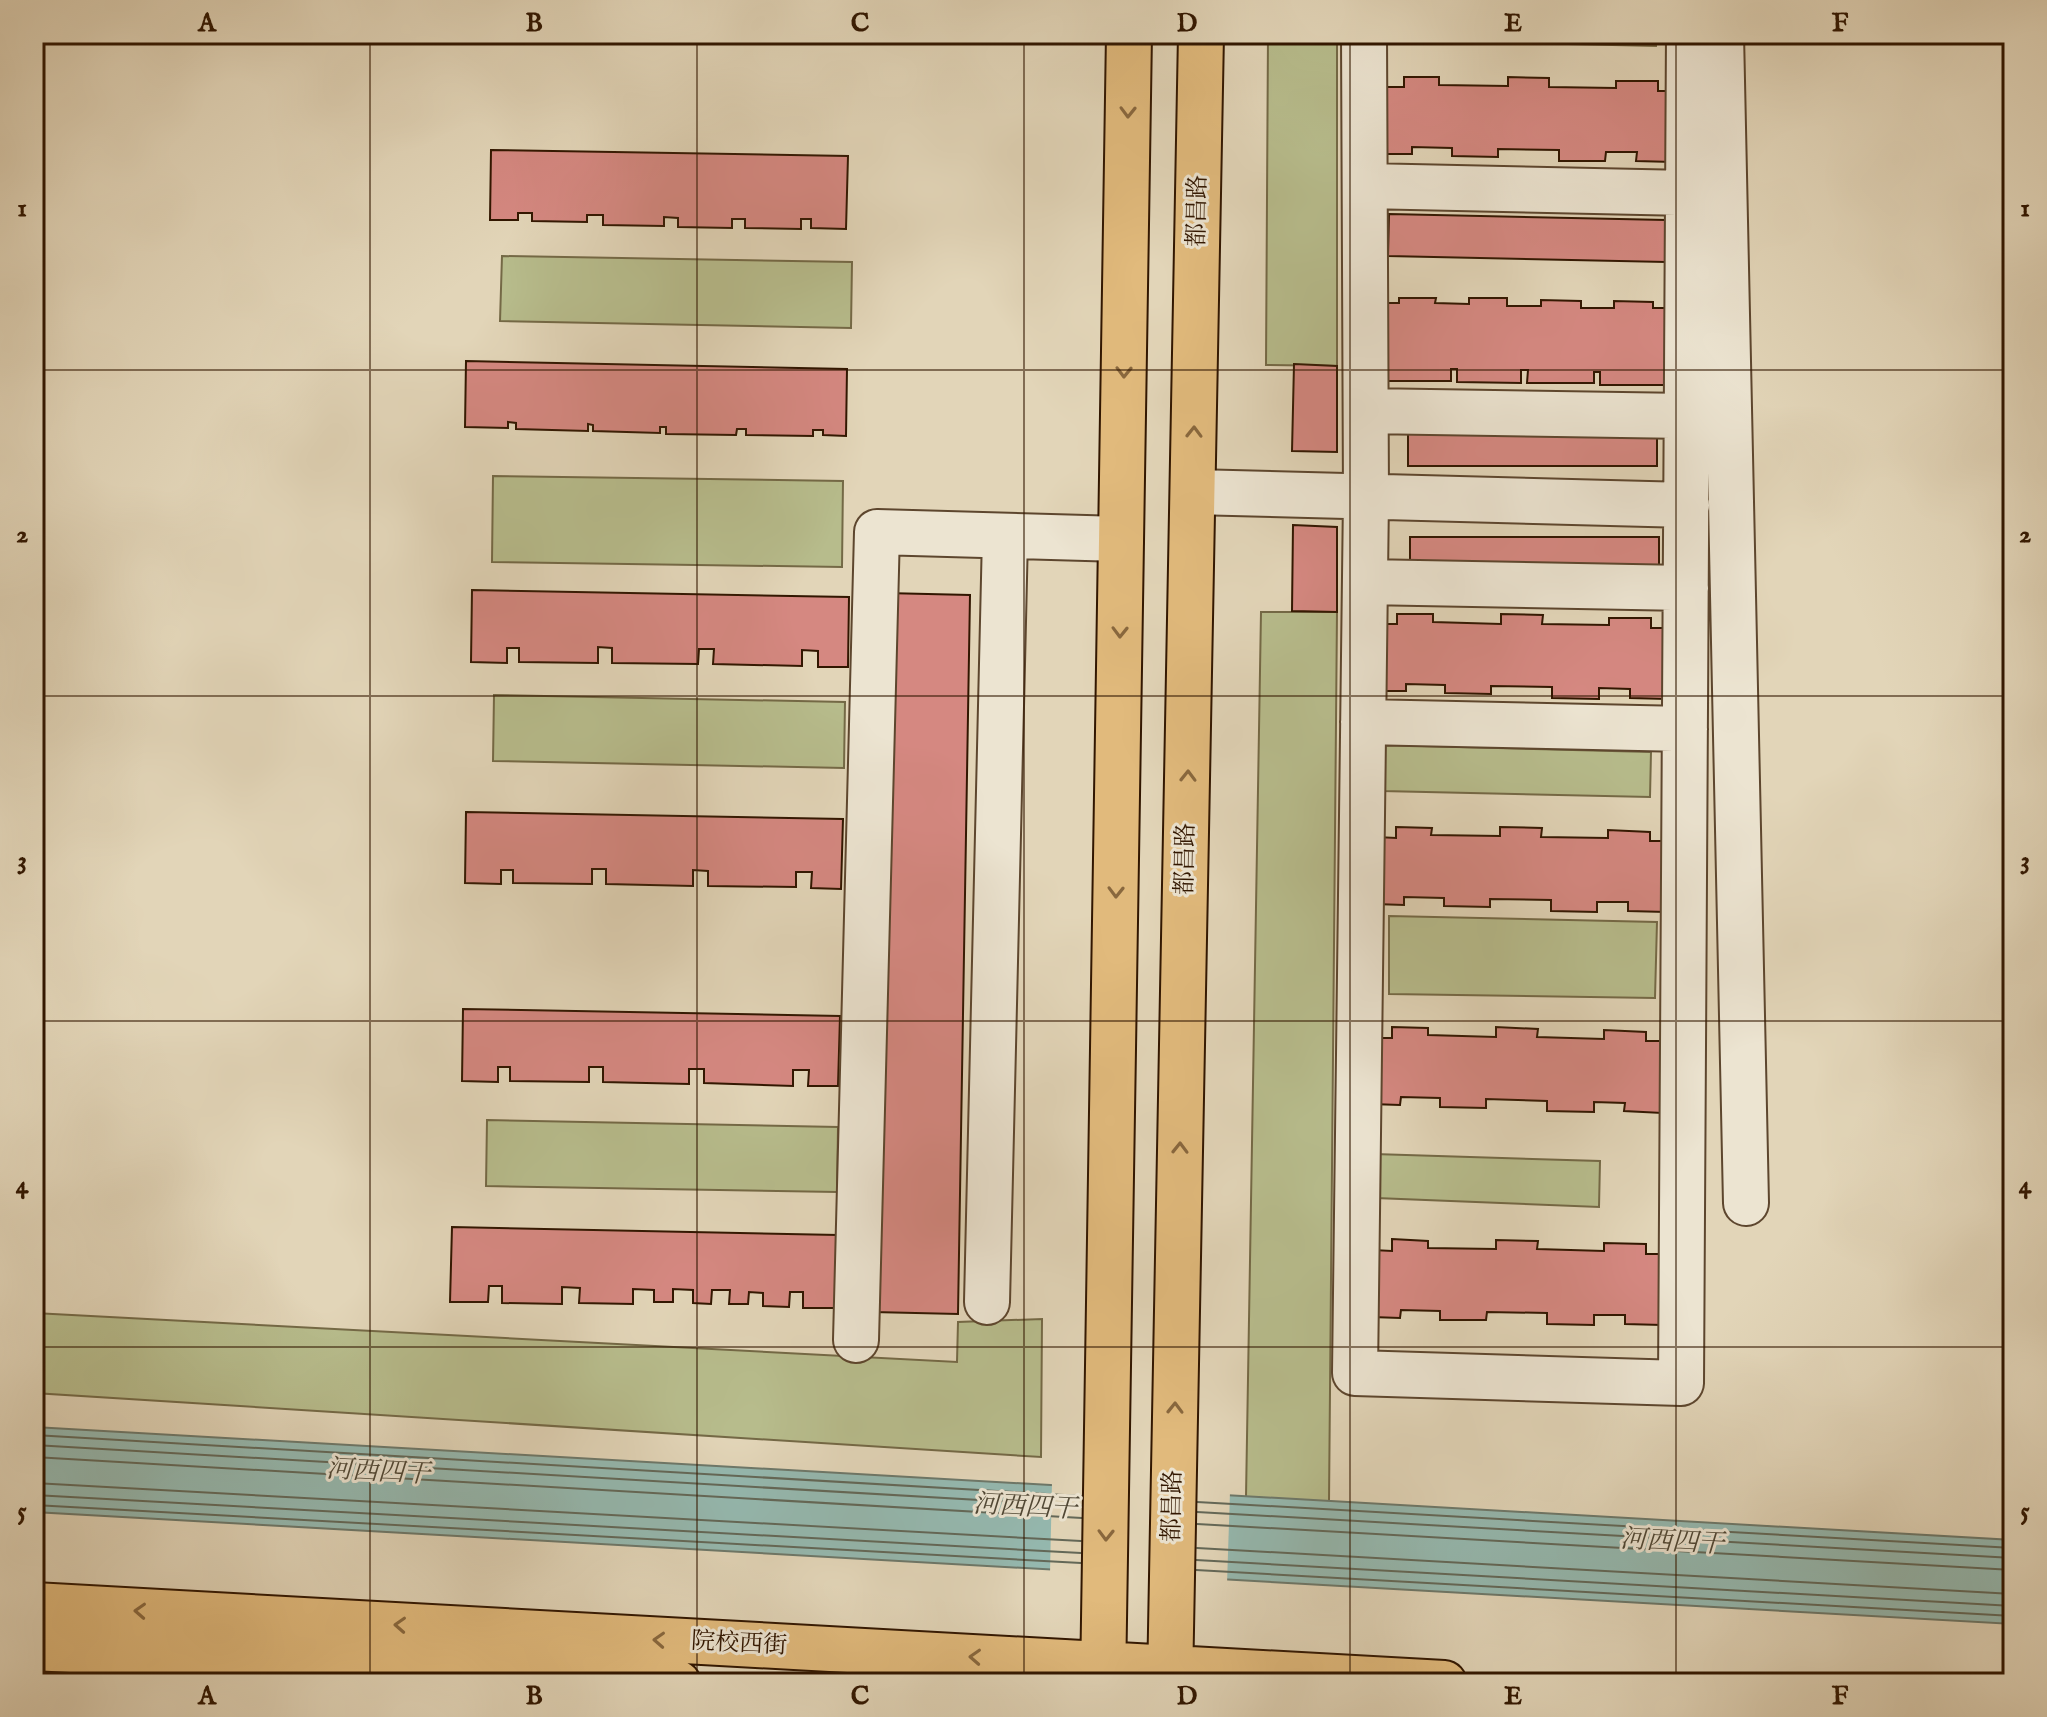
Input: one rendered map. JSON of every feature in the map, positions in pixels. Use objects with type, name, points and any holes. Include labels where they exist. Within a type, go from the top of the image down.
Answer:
[{"type":"main road","points":[[1103,1674],[1129,34]]},
{"type":"main road","name":"都昌路","points":[[1170,1675],[1201,34]]},
{"type":"main road","name":"院校西街","points":[[34,1605],[1103,1674],[1444,1683]]},
{"type":"main road","name":"院校西街","points":[[34,1648],[678,1683]]},
{"type":"lane","points":[[1364,34],[1366,497],[1355,1373],[1681,1383],[1689,34]]},
{"type":"lane","points":[[1721,34],[1746,1203]]},
{"type":"lane","points":[[1365,186],[1688,193]]},
{"type":"lane","points":[[1366,411],[1687,416]]},
{"type":"lane","points":[[1193,492],[1687,505]]},
{"type":"lane","points":[[856,1340],[877,532],[1121,539]]},
{"type":"lane","points":[[987,1302],[1005,536]]},
{"type":"lane","points":[[1365,582],[1686,588]]},
{"type":"lane","points":[[1363,722],[1685,729]]},
{"type":"green space","points":[[1268,34],[1337,34],[1337,366],[1266,365]]},
{"type":"green space","points":[[1389,34],[1657,34],[1656,46],[1389,40]]},
{"type":"green space","points":[[502,256],[852,262],[851,328],[500,321]]},
{"type":"green space","points":[[493,476],[843,481],[842,567],[492,562]]},
{"type":"green space","points":[[1261,612],[1337,612],[1329,1502],[1246,1497]]},
{"type":"green space","points":[[494,695],[845,702],[844,768],[493,761]]},
{"type":"green space","points":[[1384,745],[1651,752],[1650,797],[1382,791]]},
{"type":"green space","points":[[1389,916],[1657,922],[1655,998],[1389,994]]},
{"type":"green space","points":[[487,1120],[838,1127],[837,1192],[486,1186]]},
{"type":"green space","points":[[1374,1154],[1600,1161],[1599,1207],[1376,1198]]},
{"type":"green space","points":[[34,1313],[957,1362],[958,1322],[1042,1319],[1041,1457],[34,1393]]},
{"type":"water","name":"河西四干","points":[[34,1427],[2013,1540],[2013,1624],[34,1512]]},
{"type":"pier","points":[[1052,1482],[1230,1492],[1227,1584],[1050,1574]]},
{"type":"building","points":[[1404,77],[1439,77],[1439,85],[1508,86],[1508,77],[1549,78],[1549,87],[1616,88],[1616,81],[1658,81],[1658,91],[1675,91],[1673,162],[1636,161],[1637,152],[1606,152],[1605,161],[1559,161],[1559,150],[1498,149],[1498,157],[1452,156],[1452,148],[1412,147],[1412,154],[1383,154],[1385,87],[1404,87]]},
{"type":"building","points":[[491,150],[848,156],[846,229],[811,228],[811,219],[801,219],[801,229],[745,228],[745,219],[732,219],[732,228],[678,227],[678,218],[664,217],[664,226],[603,225],[603,215],[587,215],[587,222],[532,221],[532,213],[518,213],[518,220],[490,220]]},
{"type":"building","points":[[1389,214],[1666,220],[1666,262],[1388,256]]},
{"type":"building","points":[[1399,298],[1436,298],[1435,303],[1469,304],[1469,298],[1507,298],[1507,306],[1541,306],[1541,300],[1581,301],[1581,308],[1614,308],[1614,301],[1653,302],[1653,308],[1669,308],[1668,385],[1600,385],[1600,372],[1594,372],[1594,383],[1527,383],[1528,370],[1521,370],[1521,383],[1457,382],[1457,369],[1451,369],[1451,381],[1373,381],[1374,303],[1399,303]]},
{"type":"building","points":[[466,361],[847,369],[846,436],[823,435],[823,430],[813,430],[813,436],[746,435],[746,429],[737,429],[736,435],[666,434],[666,427],[660,427],[660,433],[593,431],[593,425],[588,424],[588,431],[516,429],[516,423],[508,422],[508,428],[465,427]]},
{"type":"building","points":[[1294,364],[1337,366],[1337,452],[1292,451]]},
{"type":"building","points":[[1408,432],[1657,432],[1657,466],[1408,466]]},
{"type":"building","points":[[1293,525],[1337,527],[1337,612],[1292,611]]},
{"type":"building","points":[[1410,537],[1659,537],[1659,570],[1410,570]]},
{"type":"building","points":[[472,590],[849,597],[848,667],[818,667],[818,651],[802,650],[802,666],[713,664],[714,649],[699,649],[698,664],[612,663],[612,648],[598,647],[598,663],[519,662],[519,648],[507,648],[507,663],[471,662]]},
{"type":"building","points":[[885,593],[970,595],[958,1314],[873,1312]]},
{"type":"building","points":[[1397,614],[1433,614],[1433,622],[1501,624],[1501,614],[1543,615],[1542,624],[1609,625],[1609,618],[1651,618],[1651,628],[1668,628],[1667,699],[1630,698],[1630,689],[1599,688],[1599,699],[1552,698],[1552,687],[1491,686],[1491,694],[1445,693],[1445,685],[1406,684],[1406,691],[1377,691],[1378,624],[1397,624]]},
{"type":"building","points":[[466,812],[843,819],[841,889],[811,888],[812,872],[796,872],[796,887],[708,886],[708,871],[693,870],[693,886],[606,884],[606,869],[592,869],[592,884],[513,883],[513,870],[501,870],[501,884],[465,883]]},
{"type":"building","points":[[1396,827],[1432,828],[1431,835],[1500,836],[1500,827],[1542,828],[1541,837],[1608,838],[1608,830],[1650,832],[1650,841],[1667,841],[1666,912],[1628,911],[1628,902],[1597,902],[1597,912],[1551,911],[1551,900],[1490,899],[1490,907],[1444,906],[1444,898],[1404,897],[1404,905],[1375,904],[1377,837],[1396,838]]},
{"type":"building","points":[[463,1009],[840,1016],[838,1086],[808,1086],[809,1070],[793,1070],[793,1086],[704,1083],[704,1069],[689,1069],[689,1084],[603,1082],[603,1067],[589,1067],[589,1082],[510,1081],[510,1067],[498,1067],[498,1082],[462,1081]]},
{"type":"building","points":[[1392,1027],[1428,1028],[1428,1035],[1496,1037],[1496,1027],[1538,1029],[1537,1037],[1604,1039],[1604,1030],[1646,1032],[1646,1041],[1663,1041],[1662,1113],[1624,1111],[1625,1103],[1594,1102],[1594,1112],[1547,1111],[1547,1101],[1486,1099],[1486,1108],[1440,1107],[1440,1098],[1401,1097],[1400,1105],[1371,1104],[1373,1038],[1392,1038]]},
{"type":"building","points":[[452,1227],[838,1235],[836,1308],[803,1308],[803,1292],[790,1292],[789,1307],[763,1306],[763,1293],[749,1292],[748,1304],[729,1304],[730,1290],[712,1290],[711,1304],[693,1303],[693,1290],[673,1289],[673,1302],[654,1302],[654,1290],[633,1289],[633,1304],[579,1303],[580,1288],[562,1287],[562,1304],[502,1303],[502,1286],[489,1286],[488,1302],[450,1302]]},
{"type":"building","points":[[1392,1239],[1428,1241],[1428,1248],[1496,1249],[1496,1240],[1538,1241],[1537,1249],[1604,1251],[1604,1243],[1646,1244],[1646,1254],[1663,1254],[1662,1325],[1625,1324],[1625,1315],[1594,1315],[1594,1325],[1547,1324],[1547,1313],[1487,1312],[1486,1320],[1440,1320],[1440,1311],[1401,1310],[1400,1318],[1372,1317],[1373,1250],[1392,1251]]}]
